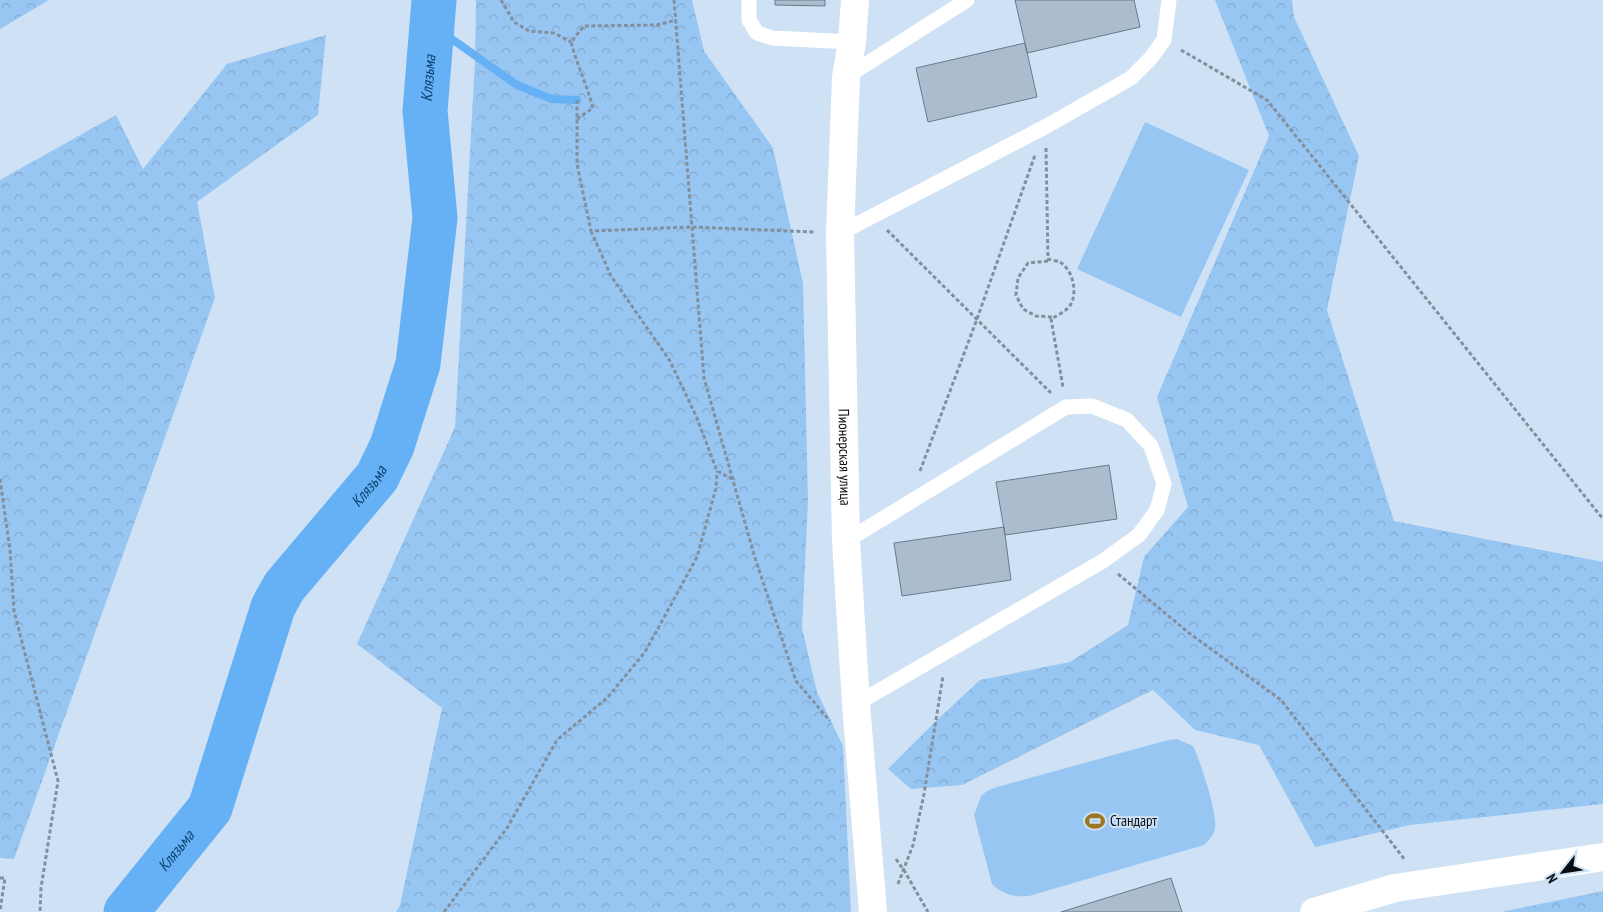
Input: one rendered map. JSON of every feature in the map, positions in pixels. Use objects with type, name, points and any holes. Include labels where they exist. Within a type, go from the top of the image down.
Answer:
[{"type":"street","name":"Пионерская улица","points":[[855,0],[852,42],[846,77],[840,233],[846,541],[856,704],[873,912]]},
{"type":"street","points":[[1314,912],[1396,888],[1603,857]]},
{"type":"lane","points":[[749,0],[749,20],[757,33],[772,38],[852,42]]},
{"type":"lane","points":[[846,77],[967,0]]},
{"type":"lane","points":[[840,233],[1045,127],[1130,78],[1150,59],[1164,40],[1169,0]]},
{"type":"lane","points":[[846,541],[1066,407],[1092,406],[1127,420],[1151,446],[1164,484],[1157,510],[1139,534],[1103,561],[856,704]]},
{"type":"path","points":[[501,0],[514,22],[529,31],[554,33],[571,42],[576,62],[593,108],[577,119]]},
{"type":"path","points":[[674,0],[704,378],[755,558],[796,681],[834,725]]},
{"type":"path","points":[[571,42],[584,26],[658,25],[676,20]]},
{"type":"path","points":[[1164,40],[1267,100],[1603,519]]},
{"type":"path","points":[[444,912],[507,828],[557,740],[608,697],[645,652],[697,557],[716,488],[717,471],[698,418],[670,361],[610,276],[591,231],[577,164],[577,100]]},
{"type":"path","points":[[1045,127],[1048,259],[1051,260]]},
{"type":"path","points":[[907,504],[977,319],[1045,127]]},
{"type":"path","points":[[873,216],[1066,407]]},
{"type":"path","points":[[591,231],[692,227],[840,233]]},
{"type":"path","points":[[1055,317],[1036,316],[1023,309],[1016,295],[1018,278],[1028,263],[1051,260],[1059,262],[1069,271],[1075,287],[1072,303],[1062,314],[1051,319],[1066,407]]},
{"type":"path","points":[[717,471],[733,480]]},
{"type":"path","points":[[0,479],[10,550],[14,611],[58,781],[41,888],[40,912]]},
{"type":"path","points":[[1103,561],[1189,632],[1281,700],[1406,861]]},
{"type":"path","points":[[897,886],[913,845],[924,794],[936,712],[948,650]]},
{"type":"path","points":[[892,853],[904,869],[928,912]]},
{"type":"path","points":[[0,878],[5,878],[0,912]]},
{"type":"green space","points":[[0,0],[49,0],[0,29]]},
{"type":"green space","points":[[476,0],[692,0],[704,51],[773,148],[803,283],[808,500],[802,628],[817,692],[843,746],[851,912],[396,912],[400,905],[442,708],[357,644],[455,427],[475,60]]},
{"type":"green space","points":[[1215,0],[1292,0],[1294,17],[1359,156],[1327,310],[1394,521],[1603,562],[1603,804],[1410,825],[1315,847],[1259,745],[1195,730],[1153,690],[962,785],[911,789],[888,769],[980,680],[1070,662],[1128,625],[1144,557],[1188,507],[1157,397],[1269,136]]},
{"type":"green space","points":[[326,35],[318,115],[197,202],[215,298],[14,859],[0,858],[0,180],[116,115],[143,169],[227,64]]},
{"type":"green space","points":[[1145,122],[1249,170],[1181,317],[1077,269]]},
{"type":"green space","name":"Стандарт","points":[[1177,739],[1193,746],[1204,774],[1211,800],[1215,829],[1204,845],[1029,896],[1009,894],[992,884],[974,815],[981,796],[987,791]]},
{"type":"green space","points":[[1603,891],[1603,912],[1501,912]]},
{"type":"building","points":[[775,0],[825,0],[825,6],[775,5]]},
{"type":"building","points":[[1015,0],[1134,0],[1140,27],[1027,53]]},
{"type":"building","points":[[1025,43],[1037,97],[928,122],[916,68]]},
{"type":"building","points":[[1109,465],[1117,519],[1005,535],[996,482]]},
{"type":"building","points":[[1004,527],[1011,580],[902,596],[894,543]]},
{"type":"building","points":[[1171,878],[1182,912],[1061,912],[1119,894]]},
{"type":"waterway","name":"Клязьма","points":[[126,912],[210,808],[273,607],[284,587],[377,477],[392,446],[418,364],[435,218],[425,111],[434,0]]},
{"type":"waterway","points":[[432,25],[517,85],[552,99],[577,100]]},
{"type":"place","name":"Стандарт","points":[[1095,821]]}]
